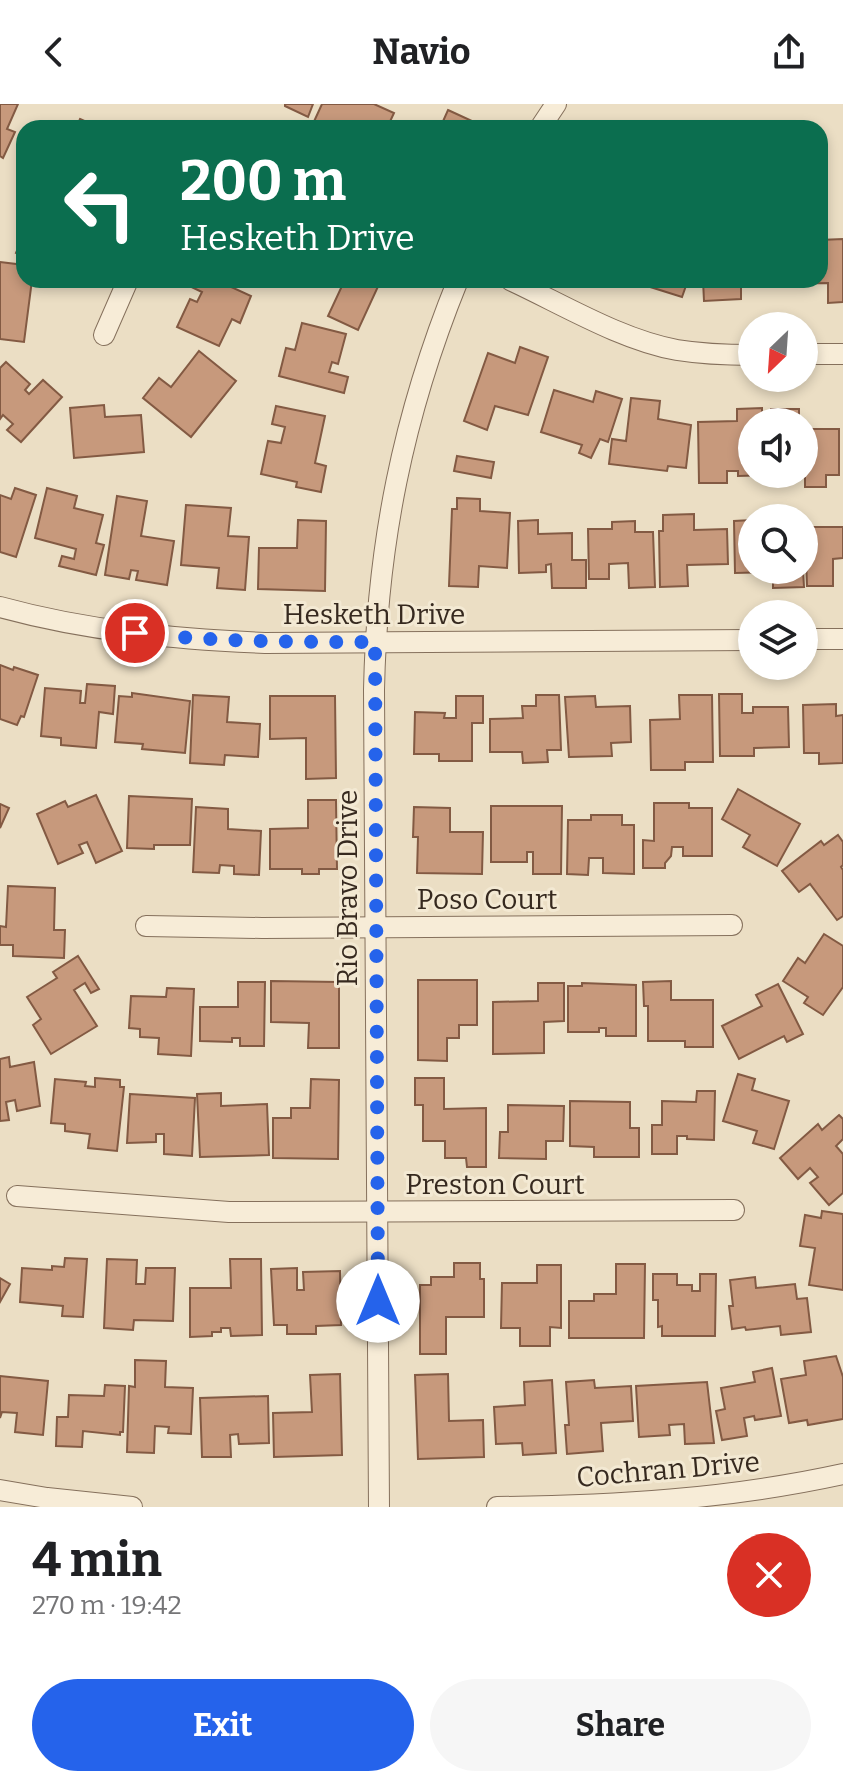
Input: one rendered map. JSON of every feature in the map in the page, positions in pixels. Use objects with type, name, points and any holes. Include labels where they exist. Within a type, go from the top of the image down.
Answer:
[{"type":"street","points":[[104,335],[125,288]]},
{"type":"street","name":"Rio Bravo Drive","points":[[379,1507],[375,642],[384,542],[396,472],[422,376],[455,288]]},
{"type":"street","points":[[527,288],[633,338],[675,350],[738,355]]},
{"type":"street","points":[[818,354],[843,354]]},
{"type":"street","name":"Hesketh Drive","points":[[0,607],[109,630],[187,639],[265,643],[738,640]]},
{"type":"street","points":[[818,639],[843,639]]},
{"type":"street","name":"Poso Court","points":[[146,926],[732,925]]},
{"type":"street","name":"Preston Court","points":[[17,1196],[229,1212],[734,1210]]},
{"type":"street","name":"Cochran Drive","points":[[497,1507],[662,1501],[742,1492],[843,1474]]},
{"type":"street","points":[[0,1490],[132,1507]]},
{"type":"building","points":[[0,104],[18,104],[7,129],[15,132],[3,158],[0,156]]},
{"type":"building","points":[[285,104],[313,104],[308,117]]},
{"type":"building","points":[[322,104],[374,104],[394,113],[391,120],[315,120]]},
{"type":"building","points":[[448,110],[470,120],[444,120]]},
{"type":"building","points":[[843,239],[843,302],[828,303],[828,240]]},
{"type":"building","points":[[0,262],[16,264],[16,288],[31,288],[24,342],[0,339]]},
{"type":"building","points":[[194,288],[234,288],[251,296],[240,323],[232,319],[219,346],[177,327],[190,299],[197,302],[202,292]]},
{"type":"building","points":[[341,288],[377,288],[358,330],[328,316]]},
{"type":"building","points":[[654,288],[685,288],[682,297]]},
{"type":"building","points":[[703,288],[741,288],[741,299],[704,301]]},
{"type":"building","points":[[302,323],[346,334],[338,364],[332,362],[329,372],[348,377],[344,393],[279,376],[286,348],[295,350]]},
{"type":"building","points":[[520,347],[548,357],[528,415],[495,406],[487,430],[464,421],[488,353],[515,363]]},
{"type":"building","points":[[199,351],[236,381],[191,437],[143,398],[159,378],[171,387]]},
{"type":"building","points":[[6,362],[30,384],[25,390],[29,394],[43,380],[62,397],[21,442],[7,430],[13,424],[3,415],[0,419],[0,368]]},
{"type":"building","points":[[554,390],[593,402],[596,391],[622,399],[608,442],[600,439],[591,458],[579,453],[582,445],[541,432]]},
{"type":"building","points":[[631,398],[660,401],[658,419],[691,425],[686,468],[668,466],[667,471],[609,464],[612,439],[626,441]]},
{"type":"building","points":[[104,405],[105,417],[141,415],[144,452],[74,458],[70,408]]},
{"type":"building","points":[[276,406],[325,416],[315,463],[326,466],[321,492],[296,487],[297,482],[261,474],[268,441],[281,443],[285,427],[272,424]]},
{"type":"building","points":[[737,409],[738,471],[727,471],[727,483],[699,483],[698,422],[737,421]]},
{"type":"building","points":[[818,429],[839,429],[839,475],[826,475],[826,487],[818,487]]},
{"type":"building","points":[[457,456],[494,462],[491,478],[454,471]]},
{"type":"building","points":[[15,488],[36,495],[16,557],[0,552],[0,495],[11,499]]},
{"type":"building","points":[[47,488],[77,496],[74,508],[103,515],[96,543],[104,545],[96,575],[59,566],[62,556],[74,559],[76,549],[35,538]]},
{"type":"building","points":[[117,496],[147,501],[141,536],[174,541],[167,585],[136,580],[138,571],[131,570],[129,579],[105,575]]},
{"type":"building","points":[[457,498],[480,499],[480,511],[510,513],[507,568],[479,566],[478,587],[449,586],[452,509],[457,509]]},
{"type":"building","points":[[186,505],[231,508],[228,536],[249,537],[245,590],[217,588],[219,568],[181,565]]},
{"type":"building","points":[[694,514],[694,530],[727,529],[728,564],[687,565],[688,586],[660,587],[659,531],[663,531],[663,515]]},
{"type":"building","points":[[298,520],[326,521],[325,591],[258,589],[259,548],[297,548]]},
{"type":"building","points":[[538,520],[538,534],[572,533],[572,560],[586,560],[586,588],[552,588],[551,564],[546,565],[546,572],[519,573],[518,521]]},
{"type":"building","points":[[635,521],[635,532],[653,532],[655,587],[629,588],[628,563],[609,564],[609,579],[589,579],[588,529],[612,529],[612,522]]},
{"type":"building","points":[[734,521],[738,521],[738,573],[735,573]]},
{"type":"building","points":[[818,527],[843,527],[843,558],[833,559],[833,586],[807,586],[818,584]]},
{"type":"building","points":[[773,584],[804,584],[804,587],[773,588]]},
{"type":"building","points":[[0,665],[38,675],[24,717],[21,716],[17,725],[0,719]]},
{"type":"building","points":[[87,684],[115,686],[113,714],[99,712],[96,748],[61,745],[61,738],[41,736],[45,688],[81,691],[80,703],[85,703]]},
{"type":"building","points":[[132,693],[190,701],[185,753],[142,749],[143,744],[115,742],[119,696],[132,697]]},
{"type":"building","points":[[719,694],[742,694],[742,713],[753,713],[753,707],[788,707],[789,747],[754,748],[754,756],[720,756]]},
{"type":"building","points":[[193,695],[229,697],[227,722],[260,724],[258,757],[225,755],[224,765],[190,763]]},
{"type":"building","points":[[536,695],[559,695],[561,750],[547,750],[548,762],[523,763],[522,752],[490,752],[490,719],[523,718],[522,706],[536,706]]},
{"type":"building","points":[[679,695],[712,695],[713,762],[685,762],[685,770],[651,770],[650,720],[680,719]]},
{"type":"building","points":[[270,696],[335,696],[336,778],[306,779],[306,738],[270,739]]},
{"type":"building","points":[[456,696],[483,696],[483,723],[472,723],[472,761],[439,761],[439,754],[414,754],[415,712],[445,713],[444,718],[456,718]]},
{"type":"building","points":[[595,696],[596,707],[630,706],[631,742],[611,743],[612,756],[569,757],[565,697]]},
{"type":"building","points":[[836,704],[836,716],[843,715],[843,763],[819,764],[819,753],[804,753],[803,705]]},
{"type":"building","points":[[738,789],[800,824],[777,866],[743,847],[750,835],[722,819]]},
{"type":"building","points":[[96,795],[122,851],[96,863],[87,842],[79,845],[83,853],[58,864],[37,814],[65,801],[68,807]]},
{"type":"building","points":[[129,796],[192,799],[190,845],[127,848]]},
{"type":"building","points":[[308,800],[336,800],[337,869],[319,869],[319,874],[302,874],[302,869],[270,869],[270,829],[308,828]]},
{"type":"building","points":[[654,803],[689,803],[689,808],[712,808],[712,856],[683,856],[683,847],[672,847],[665,868],[643,868],[643,840],[654,841]]},
{"type":"building","points":[[0,804],[9,808],[0,828]]},
{"type":"building","points":[[491,806],[562,806],[561,874],[533,874],[533,852],[527,852],[527,862],[491,862]]},
{"type":"building","points":[[196,807],[228,809],[228,829],[261,831],[259,875],[234,874],[234,866],[220,865],[219,873],[193,872]]},
{"type":"building","points":[[414,807],[450,808],[450,832],[483,832],[482,874],[417,873],[418,837],[413,837]]},
{"type":"building","points":[[591,815],[622,815],[622,825],[634,825],[634,874],[603,873],[603,858],[589,858],[588,875],[567,874],[568,820],[591,820]]},
{"type":"building","points":[[838,835],[843,842],[843,916],[837,920],[810,884],[799,892],[782,871],[821,841],[824,845]]},
{"type":"building","points":[[8,886],[55,888],[54,930],[65,930],[64,958],[13,956],[13,945],[0,945],[0,926],[6,927]]},
{"type":"building","points":[[824,934],[843,946],[843,987],[823,1015],[804,1003],[808,997],[783,981],[798,958],[805,963]]},
{"type":"building","points":[[78,956],[99,989],[91,993],[85,983],[74,990],[97,1026],[51,1054],[33,1025],[41,1019],[27,997],[57,978],[53,972]]},
{"type":"building","points":[[418,980],[477,980],[477,1025],[459,1025],[459,1038],[447,1038],[447,1061],[418,1060]]},
{"type":"building","points":[[271,981],[339,982],[339,1048],[308,1048],[309,1023],[271,1022]]},
{"type":"building","points":[[671,981],[671,1000],[713,1000],[713,1047],[685,1047],[685,1041],[648,1041],[648,1006],[644,1006],[643,982]]},
{"type":"building","points":[[238,982],[265,982],[264,1046],[240,1046],[240,1038],[232,1038],[232,1042],[200,1041],[200,1007],[238,1007]]},
{"type":"building","points":[[538,983],[564,983],[564,1021],[544,1022],[544,1053],[493,1054],[493,1002],[538,1001]]},
{"type":"building","points":[[582,983],[636,985],[636,1036],[606,1036],[606,1028],[599,1028],[599,1032],[568,1032],[568,986],[582,986]]},
{"type":"building","points":[[778,984],[803,1034],[787,1042],[784,1036],[739,1059],[722,1026],[762,1006],[756,995]]},
{"type":"building","points":[[167,988],[194,989],[191,1056],[158,1054],[159,1038],[140,1037],[140,1029],[129,1028],[131,996],[166,997]]},
{"type":"building","points":[[9,1057],[10,1067],[34,1062],[40,1106],[17,1111],[15,1100],[6,1102],[9,1120],[0,1121],[0,1059]]},
{"type":"building","points":[[738,1074],[755,1079],[752,1090],[789,1101],[774,1149],[753,1143],[757,1131],[723,1121]]},
{"type":"building","points":[[95,1078],[120,1080],[120,1087],[124,1087],[117,1151],[88,1148],[90,1134],[65,1131],[65,1124],[51,1123],[55,1079],[86,1082],[85,1086],[95,1087]]},
{"type":"building","points":[[415,1078],[444,1078],[444,1109],[486,1108],[486,1167],[467,1167],[466,1158],[445,1158],[445,1141],[423,1141],[423,1105],[415,1105]]},
{"type":"building","points":[[311,1079],[339,1080],[338,1159],[273,1158],[273,1118],[291,1118],[291,1108],[310,1108]]},
{"type":"building","points":[[697,1091],[715,1091],[714,1140],[677,1136],[677,1154],[652,1154],[652,1125],[662,1125],[662,1101],[696,1102]]},
{"type":"building","points":[[221,1093],[221,1106],[267,1104],[269,1155],[200,1157],[197,1094]]},
{"type":"building","points":[[130,1094],[195,1098],[192,1156],[164,1154],[164,1134],[156,1134],[156,1142],[127,1143]]},
{"type":"building","points":[[570,1101],[630,1102],[630,1128],[639,1128],[639,1157],[594,1157],[594,1147],[570,1146]]},
{"type":"building","points":[[508,1105],[564,1106],[563,1141],[546,1141],[546,1159],[499,1158],[500,1132],[508,1132]]},
{"type":"building","points":[[839,1115],[843,1119],[843,1139],[836,1146],[843,1154],[843,1193],[829,1205],[810,1183],[818,1177],[810,1168],[798,1179],[780,1158],[818,1124],[822,1130]]},
{"type":"building","points":[[822,1211],[843,1214],[843,1290],[809,1285],[815,1248],[800,1246],[805,1215],[821,1218]]},
{"type":"building","points":[[65,1258],[87,1259],[83,1317],[62,1316],[63,1306],[20,1302],[22,1268],[52,1270],[52,1266],[64,1267]]},
{"type":"building","points":[[107,1259],[137,1260],[136,1284],[145,1284],[146,1268],[175,1268],[173,1321],[134,1320],[133,1330],[104,1328]]},
{"type":"building","points":[[230,1259],[261,1259],[262,1335],[231,1336],[230,1328],[221,1328],[221,1332],[212,1332],[212,1336],[190,1337],[190,1288],[231,1288]]},
{"type":"building","points":[[454,1263],[480,1263],[480,1279],[484,1279],[484,1317],[446,1317],[446,1354],[420,1354],[420,1285],[431,1285],[431,1277],[454,1277]]},
{"type":"building","points":[[616,1264],[645,1264],[644,1338],[569,1338],[569,1301],[594,1301],[594,1294],[616,1294]]},
{"type":"building","points":[[537,1265],[561,1265],[561,1328],[550,1327],[550,1346],[520,1346],[520,1328],[501,1328],[502,1283],[537,1283]]},
{"type":"building","points":[[297,1268],[297,1290],[304,1290],[303,1272],[340,1271],[341,1325],[316,1326],[316,1334],[287,1334],[287,1325],[274,1325],[271,1269]]},
{"type":"building","points":[[653,1274],[677,1274],[677,1285],[692,1285],[692,1291],[700,1291],[700,1274],[716,1274],[715,1336],[662,1336],[662,1326],[658,1327],[658,1300],[653,1300]]},
{"type":"building","points":[[755,1277],[756,1288],[795,1284],[797,1299],[807,1298],[811,1332],[781,1335],[780,1326],[732,1329],[730,1280]]},
{"type":"building","points":[[0,1278],[10,1284],[0,1302]]},
{"type":"building","points":[[836,1356],[843,1377],[843,1419],[808,1425],[807,1420],[789,1423],[781,1379],[806,1375],[804,1361]]},
{"type":"building","points":[[135,1360],[166,1361],[165,1387],[193,1388],[191,1434],[168,1433],[169,1427],[155,1426],[154,1453],[127,1452],[129,1386],[135,1387]]},
{"type":"building","points":[[772,1368],[781,1416],[755,1420],[754,1416],[744,1418],[747,1436],[722,1440],[716,1411],[725,1409],[721,1388],[755,1382],[753,1372]]},
{"type":"building","points":[[340,1374],[342,1455],[274,1457],[273,1413],[312,1412],[310,1375]]},
{"type":"building","points":[[448,1374],[449,1421],[483,1420],[484,1457],[418,1459],[415,1375]]},
{"type":"building","points":[[0,1376],[48,1381],[43,1435],[15,1432],[17,1413],[2,1412],[0,1418]]},
{"type":"building","points":[[552,1380],[556,1453],[523,1455],[522,1443],[496,1444],[494,1407],[525,1405],[524,1382]]},
{"type":"building","points":[[594,1380],[595,1388],[631,1386],[633,1421],[601,1423],[603,1451],[567,1454],[565,1425],[569,1425],[566,1382]]},
{"type":"building","points":[[707,1382],[714,1443],[685,1444],[684,1424],[669,1425],[670,1435],[639,1437],[636,1386]]},
{"type":"building","points":[[105,1385],[125,1386],[123,1432],[120,1435],[83,1431],[82,1447],[56,1446],[57,1417],[68,1417],[69,1395],[104,1396]]},
{"type":"building","points":[[268,1396],[269,1443],[239,1444],[238,1434],[230,1435],[231,1457],[202,1457],[200,1398]]},
{"type":"route","points":[[135,633],[265,643],[375,642],[378,1301]]}]
